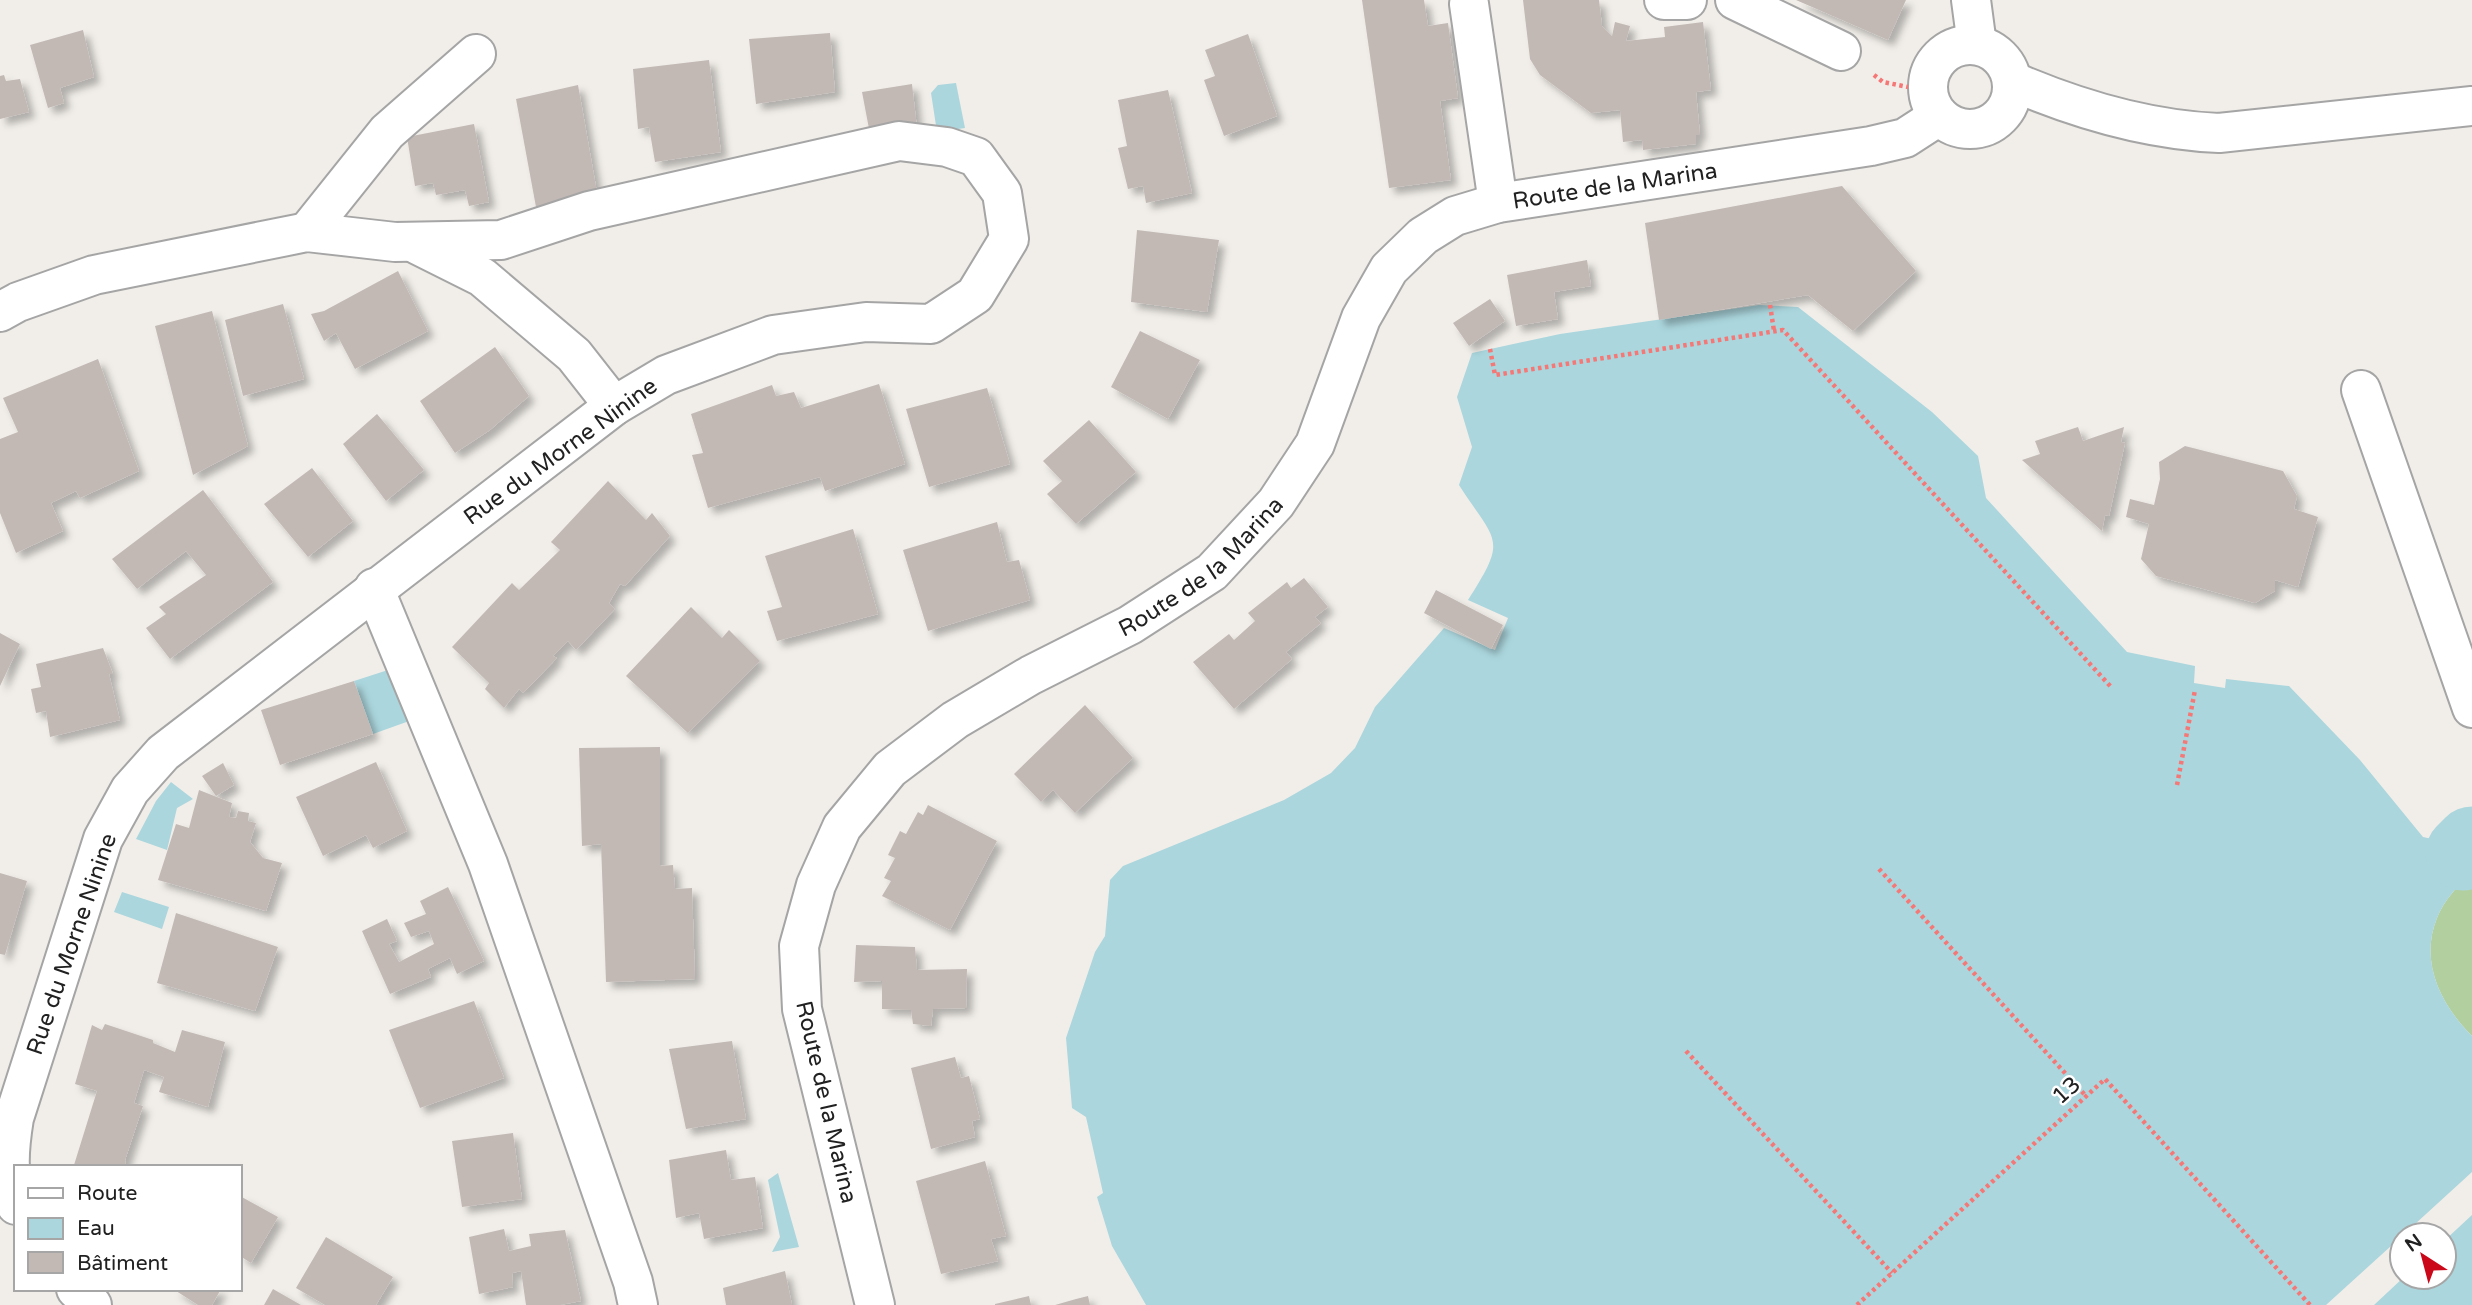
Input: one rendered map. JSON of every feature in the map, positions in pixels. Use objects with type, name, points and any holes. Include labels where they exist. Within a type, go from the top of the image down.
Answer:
[{"type":"street","points":[[1664,0],[1687,0]]},
{"type":"street","points":[[1735,0],[1841,51]]},
{"type":"street","points":[[1971,0],[1977,45]]},
{"type":"street","points":[[1469,5],[1498,203]]},
{"type":"street","points":[[1964,45],[1977,45],[2000,58],[2012,81],[2008,104],[1993,122],[1971,129],[1948,123],[1934,104],[1933,67],[1941,57],[1964,45]]},
{"type":"street","points":[[307,232],[387,132],[475,54]]},
{"type":"street","points":[[2012,81],[2095,110],[2157,127],[2190,132],[2219,133],[2472,106]]},
{"type":"street","name":"Route de la Marina","points":[[875,1305],[802,1009],[799,946],[816,885],[842,827],[890,769],[955,720],[1031,674],[1130,625],[1212,572],[1276,503],[1315,444],[1361,318],[1389,269],[1423,236],[1455,216],[1498,203],[1871,146],[1905,138],[1934,104]]},
{"type":"street","name":"Rue du Morne Ninine","points":[[0,312],[18,302],[94,275],[307,232],[413,242],[501,240],[589,211],[899,141],[947,147],[976,157],[1002,193],[1009,239],[975,295],[931,324],[866,323],[773,335],[666,375],[614,406],[374,588],[163,753],[130,790],[103,839],[14,1118],[9,1151],[9,1180],[14,1198]]},
{"type":"street","points":[[413,242],[482,277],[574,355],[614,406]]},
{"type":"street","points":[[2361,390],[2472,708]]},
{"type":"street","points":[[374,588],[488,864],[633,1282],[638,1305]]},
{"type":"street","points":[[78,1291],[92,1305]]},
{"type":"path","points":[[1841,51],[1883,82],[1934,104]]},
{"type":"path","points":[[1770,305],[1774,331]]},
{"type":"path","points":[[1490,349],[1495,375],[1783,330],[2112,688]]},
{"type":"path","points":[[2177,785],[2195,690]]},
{"type":"path","points":[[1879,869],[2085,1095]]},
{"type":"path","points":[[1686,1051],[1892,1273]]},
{"type":"path","name":"13","points":[[1857,1305],[2105,1079],[2310,1305]]},
{"type":"green space","points":[[2472,870],[2472,1036],[2443,997],[2436,982],[2431,951],[2432,934],[2443,905]]},
{"type":"water","points":[[956,83],[965,128],[937,132],[931,93],[938,85]]},
{"type":"water","points":[[1759,305],[1798,307],[1932,412],[1978,456],[1986,498],[2127,652],[2195,666],[2194,683],[2225,688],[2226,679],[2289,686],[2360,760],[2423,837],[2441,841],[2455,836],[2472,870],[2443,905],[2432,934],[2431,951],[2436,982],[2443,997],[2472,1036],[2472,1305],[1146,1305],[1112,1246],[1097,1197],[1103,1193],[1086,1117],[1072,1108],[1066,1038],[1095,952],[1105,936],[1110,880],[1123,866],[1284,800],[1331,773],[1355,748],[1375,707],[1444,628],[1495,650],[1508,618],[1468,600],[1489,564],[1493,541],[1459,485],[1472,447],[1457,397],[1472,353],[1560,334]]},
{"type":"water","points":[[388,670],[412,720],[373,734],[354,681]]},
{"type":"water","points":[[171,782],[193,799],[177,808],[167,850],[136,839],[156,801]]},
{"type":"water","points":[[122,892],[169,907],[162,929],[114,912]]},
{"type":"water","points":[[778,1173],[799,1247],[772,1252],[780,1237],[768,1180]]},
{"type":"pier","points":[[2472,1172],[2472,1215],[2458,1228],[2458,1221],[2418,1221]]},
{"type":"pier","points":[[2388,1249],[2389,1291],[2374,1305],[2326,1305]]},
{"type":"building","points":[[1362,0],[1424,0],[1428,26],[1448,23],[1458,98],[1440,101],[1451,180],[1389,188]]},
{"type":"building","points":[[1523,0],[1599,0],[1602,26],[1612,36],[1615,22],[1630,26],[1626,41],[1665,37],[1664,27],[1703,22],[1711,90],[1696,92],[1700,135],[1696,135],[1696,144],[1643,150],[1642,140],[1623,142],[1620,110],[1591,113],[1540,75],[1530,59]]},
{"type":"building","points":[[1796,0],[1906,0],[1888,40]]},
{"type":"building","points":[[83,30],[94,77],[60,88],[64,103],[48,108],[30,45]]},
{"type":"building","points":[[830,33],[835,92],[756,104],[749,39]]},
{"type":"building","points":[[1248,34],[1277,116],[1224,136],[1204,80],[1215,76],[1205,50]]},
{"type":"building","points":[[709,60],[721,152],[655,162],[649,127],[638,129],[633,69]]},
{"type":"building","points":[[4,75],[6,81],[20,79],[29,112],[0,119],[0,76]]},
{"type":"building","points":[[912,84],[918,137],[870,134],[862,92]]},
{"type":"building","points":[[578,85],[598,198],[536,207],[516,99]]},
{"type":"building","points":[[1168,90],[1192,193],[1146,203],[1143,186],[1128,189],[1118,148],[1127,146],[1118,100]]},
{"type":"building","points":[[474,124],[489,202],[469,206],[465,190],[436,195],[433,183],[415,186],[407,137]]},
{"type":"building","points":[[1842,186],[1916,271],[1853,331],[1808,295],[1659,320],[1645,223]]},
{"type":"building","points":[[1137,230],[1219,240],[1207,312],[1131,302]]},
{"type":"building","points":[[1587,260],[1591,286],[1554,292],[1558,319],[1516,326],[1507,275]]},
{"type":"building","points":[[398,271],[428,331],[355,369],[336,333],[324,341],[311,314],[324,311]]},
{"type":"building","points":[[1490,299],[1505,321],[1469,346],[1453,323]]},
{"type":"building","points":[[283,304],[304,379],[243,396],[225,320]]},
{"type":"building","points":[[212,311],[248,446],[193,475],[155,326]]},
{"type":"building","points":[[1140,331],[1200,360],[1168,419],[1111,387]]},
{"type":"building","points":[[495,347],[529,396],[490,430],[455,453],[420,401]]},
{"type":"building","points":[[98,359],[139,471],[80,498],[76,491],[51,503],[63,531],[16,553],[0,513],[0,439],[18,432],[3,398]]},
{"type":"building","points":[[879,384],[905,464],[825,491],[820,477],[708,508],[692,455],[703,453],[691,414],[772,385],[776,396],[794,392],[801,408]]},
{"type":"building","points":[[987,388],[1010,464],[929,487],[906,409]]},
{"type":"building","points":[[377,414],[424,470],[386,501],[343,444]]},
{"type":"building","points":[[1089,420],[1136,472],[1076,524],[1047,494],[1062,481],[1043,461]]},
{"type":"building","points":[[2078,427],[2083,441],[2124,427],[2121,442],[2125,443],[2109,516],[2105,515],[2102,531],[2022,460],[2040,454],[2035,441]]},
{"type":"building","points":[[2185,446],[2283,471],[2297,496],[2294,509],[2318,517],[2298,587],[2275,580],[2275,591],[2255,603],[2156,576],[2141,559],[2149,524],[2126,517],[2130,499],[2154,505],[2160,479],[2159,462]]},
{"type":"building","points":[[312,468],[353,521],[308,557],[264,504]]},
{"type":"building","points":[[608,481],[646,520],[652,513],[670,536],[625,586],[620,584],[609,603],[615,609],[576,650],[568,641],[553,656],[557,658],[523,693],[519,689],[504,708],[485,689],[489,683],[452,647],[512,583],[519,590],[560,550],[551,542]]},
{"type":"building","points":[[203,490],[273,582],[170,659],[146,628],[166,614],[159,607],[206,575],[186,551],[137,589],[112,559]]},
{"type":"building","points":[[997,522],[1007,562],[1019,560],[1030,600],[928,631],[903,550]]},
{"type":"building","points":[[853,529],[878,614],[777,641],[767,611],[782,607],[765,556]]},
{"type":"building","points":[[1304,578],[1328,607],[1315,617],[1321,623],[1286,652],[1292,659],[1234,709],[1193,662],[1229,634],[1234,640],[1255,621],[1248,613],[1287,582],[1291,588]]},
{"type":"building","points":[[1436,590],[1503,625],[1491,649],[1424,613]]},
{"type":"building","points":[[691,607],[722,638],[729,630],[760,661],[688,733],[626,676]]},
{"type":"building","points":[[0,633],[20,644],[0,686]]},
{"type":"building","points":[[103,648],[113,674],[109,674],[120,720],[50,737],[46,711],[36,713],[31,689],[41,687],[36,664]]},
{"type":"building","points":[[354,681],[373,734],[280,765],[261,710]]},
{"type":"building","points":[[1085,705],[1133,758],[1075,813],[1053,790],[1041,802],[1014,774]]},
{"type":"building","points":[[660,747],[660,866],[673,865],[675,889],[692,888],[695,979],[606,982],[601,844],[582,846],[579,748]]},
{"type":"building","points":[[376,762],[407,831],[373,848],[366,835],[323,856],[296,797]]},
{"type":"building","points":[[223,763],[234,785],[216,796],[202,776]]},
{"type":"building","points":[[199,790],[232,803],[229,817],[236,818],[238,811],[249,813],[248,821],[256,823],[250,842],[263,858],[282,863],[266,911],[158,880],[176,824],[189,828]]},
{"type":"building","points":[[928,805],[997,841],[950,930],[882,896],[891,881],[884,878],[895,858],[888,855],[900,831],[906,834],[918,812],[923,815]]},
{"type":"building","points":[[0,873],[27,881],[5,955],[0,954]]},
{"type":"building","points":[[448,887],[484,961],[457,974],[450,958],[428,969],[431,977],[390,994],[362,931],[387,919],[397,941],[389,944],[399,962],[434,944],[429,931],[411,937],[404,923],[426,914],[420,901]]},
{"type":"building","points":[[176,913],[278,947],[255,1011],[157,983]]},
{"type":"building","points":[[856,945],[915,947],[917,970],[967,969],[966,1008],[933,1009],[931,1026],[913,1024],[911,1010],[882,1009],[882,981],[854,982]]},
{"type":"building","points":[[474,1001],[504,1078],[420,1108],[389,1030]]},
{"type":"building","points":[[105,1024],[153,1040],[153,1043],[175,1052],[182,1030],[225,1042],[208,1107],[159,1092],[164,1077],[144,1070],[134,1103],[143,1106],[126,1165],[74,1165],[97,1091],[75,1084],[92,1025],[102,1030]]},
{"type":"building","points":[[732,1041],[746,1119],[686,1129],[669,1049]]},
{"type":"building","points":[[955,1057],[961,1078],[969,1076],[980,1119],[972,1121],[975,1137],[931,1149],[911,1068]]},
{"type":"building","points":[[513,1133],[522,1199],[462,1207],[452,1141]]},
{"type":"building","points":[[726,1150],[731,1180],[755,1177],[763,1228],[704,1239],[699,1213],[676,1218],[669,1160]]},
{"type":"building","points":[[985,1161],[1006,1236],[991,1239],[998,1261],[941,1274],[916,1181]]},
{"type":"building","points":[[242,1197],[278,1217],[251,1263],[242,1257]]},
{"type":"building","points":[[504,1229],[509,1251],[531,1246],[529,1234],[565,1230],[581,1301],[560,1305],[526,1305],[521,1271],[512,1273],[513,1287],[479,1294],[469,1237]]},
{"type":"building","points":[[326,1237],[393,1277],[376,1305],[325,1305],[296,1288]]},
{"type":"building","points":[[785,1271],[792,1305],[726,1305],[723,1288]]},
{"type":"building","points":[[273,1289],[301,1305],[264,1305]]},
{"type":"building","points":[[176,1291],[220,1291],[212,1305],[198,1305]]},
{"type":"building","points":[[1029,1296],[1031,1305],[995,1305],[995,1304]]},
{"type":"building","points":[[1088,1296],[1090,1305],[1055,1305],[1076,1299]]},
{"type":"waterway","points":[[2463,853],[2472,844]]}]
